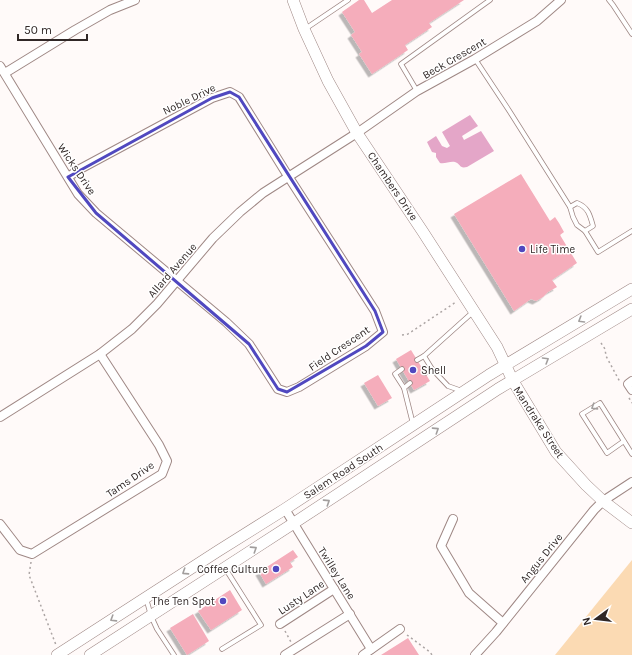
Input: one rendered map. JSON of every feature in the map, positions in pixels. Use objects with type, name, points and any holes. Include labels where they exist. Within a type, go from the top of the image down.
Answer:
[{"type":"main road","name":"Chambers Drive","points":[[293,0],[304,29],[328,81],[357,133],[497,347],[505,366]]},
{"type":"main road","name":"Salem Road South","points":[[58,654],[505,366],[632,290]]},
{"type":"main road","name":"Salem Road South","points":[[90,655],[485,398],[632,309]]},
{"type":"main road","name":"Mandrake Street","points":[[505,366],[556,452],[603,501],[632,523]]},
{"type":"street","points":[[5,73],[110,10],[135,0]]},
{"type":"street","name":"Beck Crescent","points":[[357,133],[417,91],[475,60],[537,20],[554,3],[561,0]]},
{"type":"street","name":"Wicks Drive","points":[[0,66],[78,194],[96,212],[177,280]]},
{"type":"street","name":"Noble Drive","points":[[68,177],[87,165],[212,98],[230,92],[239,97],[288,176]]},
{"type":"street","name":"Allard Avenue","points":[[0,417],[100,354],[132,329],[157,304],[213,238],[240,212],[263,193],[288,176],[357,133]]},
{"type":"street","name":"Field Crescent","points":[[177,280],[249,344],[278,389],[287,392],[299,387],[359,350],[383,332],[375,311],[288,176]]},
{"type":"street","name":"Tams Drive","points":[[32,554],[162,474],[167,461],[159,445],[100,354]]},
{"type":"street","points":[[630,394],[628,384],[632,381]]},
{"type":"street","name":"Angus Drive","points":[[475,655],[594,510],[603,501],[632,482]]},
{"type":"street","name":"Twilley Lane","points":[[285,509],[371,649]]},
{"type":"street","points":[[453,519],[441,546],[469,593],[502,623]]},
{"type":"street","points":[[0,524],[20,550],[32,554]]},
{"type":"street","name":"Lusty Lane","points":[[280,624],[334,589]]},
{"type":"street","points":[[285,655],[350,614]]},
{"type":"street","points":[[363,655],[400,629]]},
{"type":"lane","points":[[304,29],[348,0]]},
{"type":"lane","points":[[417,91],[401,64],[490,0]]},
{"type":"lane","points":[[609,0],[632,34]]},
{"type":"lane","points":[[475,60],[570,207],[577,225],[585,231],[598,252],[632,231]]},
{"type":"lane","points":[[570,207],[577,203],[583,205],[587,209],[593,226],[585,231]]},
{"type":"lane","points":[[417,360],[424,356],[474,311]]},
{"type":"lane","points":[[424,356],[432,368],[448,386],[464,392]]},
{"type":"lane","points":[[425,373],[432,368]]},
{"type":"lane","points":[[402,369],[395,374],[404,388],[413,425]]},
{"type":"lane","points":[[404,388],[410,383]]},
{"type":"lane","points":[[624,441],[607,453],[582,414],[600,403],[624,441],[632,454]]},
{"type":"lane","points":[[222,649],[260,625],[225,568]]},
{"type":"lane","points":[[146,598],[151,616],[158,632],[174,655]]},
{"type":"path","points":[[402,335],[408,334],[465,297]]},
{"type":"path","points":[[601,343],[620,383]]},
{"type":"path","points":[[630,394],[632,403]]},
{"type":"path","points":[[32,554],[29,575],[58,654]]},
{"type":"path","points":[[280,624],[295,648]]},
{"type":"path","points":[[400,629],[432,655]]},
{"type":"highlighted area","points":[[230,92],[239,97],[375,311],[383,332],[366,346],[287,392],[278,389],[249,344],[96,213],[68,177],[212,98]]},
{"type":"shaded area","points":[[470,115],[478,126],[462,136],[464,140],[481,131],[494,151],[467,167],[461,167],[455,162],[440,163],[436,157],[436,153],[432,152],[427,142],[436,136],[442,146],[447,148],[450,146],[442,132]]},
{"type":"shaded area","points":[[632,560],[632,655],[555,655]]},
{"type":"building","points":[[359,0],[364,0],[372,13],[392,0],[464,0],[429,23],[432,27],[405,45],[408,50],[372,74],[359,54],[362,52],[351,35],[355,32],[342,12]]},
{"type":"building","name":"Life Time","points":[[521,174],[550,221],[555,217],[559,223],[564,232],[560,235],[577,263],[552,280],[557,287],[536,301],[531,299],[514,311],[454,214]]},
{"type":"building","points":[[411,350],[430,381],[414,390],[396,359]]},
{"type":"building","points":[[378,375],[392,398],[378,406],[364,383]]},
{"type":"building","name":"Coffee Culture","points":[[293,550],[298,557],[290,562],[293,567],[266,584],[259,572]]},
{"type":"building","points":[[230,590],[242,610],[211,630],[198,611]]},
{"type":"building","points":[[193,614],[209,641],[187,655],[170,628]]},
{"type":"building","points":[[408,638],[419,655],[381,655]]},
{"type":"place","name":"Life Time","points":[[522,249]]},
{"type":"place","name":"Shell","points":[[413,370]]},
{"type":"place","name":"Coffee Culture","points":[[276,569]]},
{"type":"place","name":"The Ten Spot","points":[[223,601]]}]
